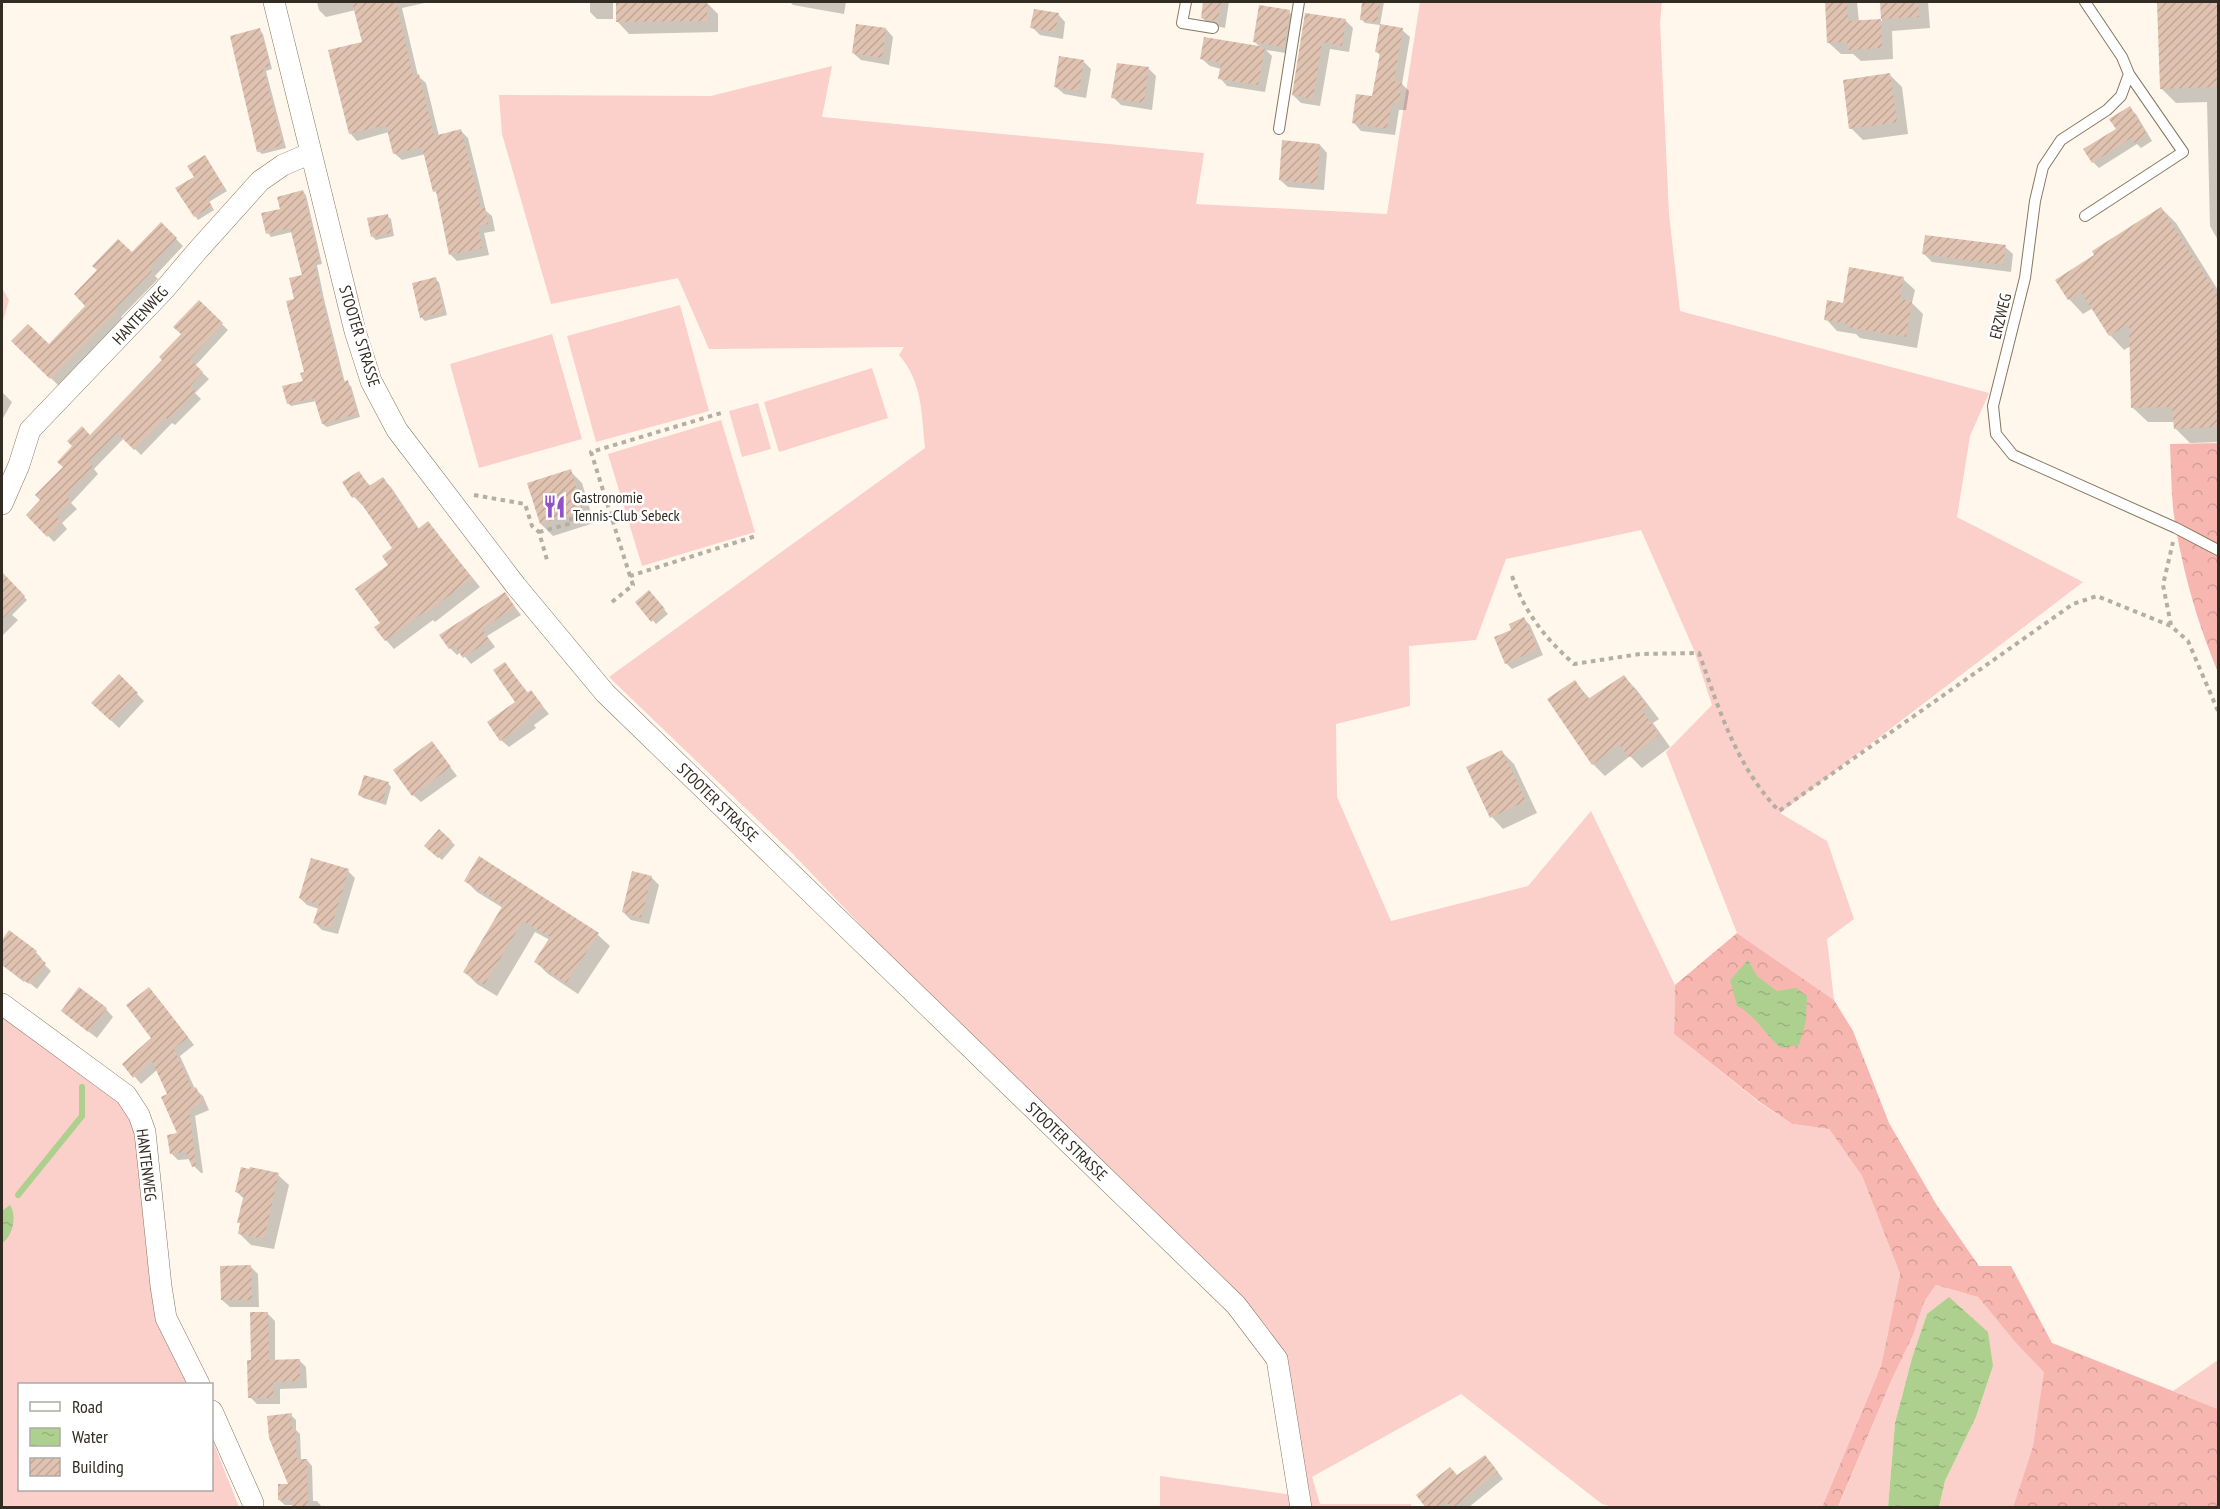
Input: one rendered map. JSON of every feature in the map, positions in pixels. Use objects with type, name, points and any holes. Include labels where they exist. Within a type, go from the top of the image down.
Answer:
[{"type":"street","name":"STOOTER STRASSE","points":[[274,2],[355,331],[371,381],[397,430],[516,586],[605,693],[1236,1305],[1277,1359],[1301,1508]]},
{"type":"street","name":"HANTENWEG","points":[[2,504],[19,465],[30,430],[164,290],[260,181],[283,165],[311,153]]},
{"type":"street","name":"HANTENWEG","points":[[2,1004],[126,1095],[140,1115],[145,1132],[166,1318],[198,1383]]},
{"type":"street","points":[[213,1413],[253,1503]]},
{"type":"lane","points":[[1186,2],[1182,23],[1214,28]]},
{"type":"lane","points":[[1279,129],[1299,2]]},
{"type":"lane","points":[[2085,2],[2122,57],[2129,74],[2183,152],[2085,216]]},
{"type":"lane","name":"ERZWEG","points":[[2129,74],[2121,96],[2107,110],[2061,140],[2043,167],[2035,201],[2025,278],[1993,406],[1996,434],[2013,455],[2176,528],[2218,550]]},
{"type":"path","points":[[612,602],[633,585],[591,452],[721,413]]},
{"type":"path","points":[[474,495],[525,504],[532,526],[539,532],[547,560]]},
{"type":"path","points":[[539,532],[572,523],[570,515]]},
{"type":"path","points":[[2171,626],[2163,585],[2176,528]]},
{"type":"path","points":[[630,576],[756,536]]},
{"type":"path","points":[[1512,576],[1519,596],[1549,641],[1574,664],[1640,654],[1699,653],[1729,736],[1761,791],[1779,811],[2073,604],[2097,596],[2171,626],[2188,641],[2218,711]]},
{"type":"shaded area","points":[[1420,2],[1662,2],[1660,23],[1669,214],[1680,311],[1989,393],[1970,436],[1957,517],[2083,582],[1780,813],[1827,841],[1854,919],[1827,939],[1834,1000],[1737,933],[1666,752],[1712,705],[1694,650],[1641,530],[1506,559],[1476,640],[1409,646],[1410,706],[1336,724],[1337,797],[1391,921],[1528,886],[1591,811],[1675,985],[1674,1034],[1760,1103],[1792,1124],[1829,1129],[1862,1176],[1900,1274],[1881,1366],[1822,1507],[1617,1508],[1602,1504],[1461,1394],[1312,1477],[1320,1504],[1411,1504],[1411,1507],[1160,1507],[1160,1476],[1292,1495],[1271,1370],[1248,1331],[791,852],[609,677],[925,448],[917,388],[913,376],[899,355],[904,347],[709,349],[678,278],[551,304],[502,134],[499,95],[711,96],[832,66],[822,117],[1204,153],[1196,204],[1387,214]]},
{"type":"shaded area","points":[[2,288],[9,300],[2,325]]},
{"type":"shaded area","points":[[680,305],[709,411],[596,442],[567,336]]},
{"type":"shaded area","points":[[552,334],[582,439],[479,468],[450,364]]},
{"type":"shaded area","points":[[872,368],[888,418],[779,452],[764,402]]},
{"type":"shaded area","points":[[758,403],[771,449],[742,457],[729,411]]},
{"type":"shaded area","points":[[721,420],[755,532],[642,566],[608,454]]},
{"type":"shaded area","points":[[2,1014],[94,1082],[127,1110],[136,1126],[189,1383],[18,1383],[18,1491],[213,1491],[213,1442],[239,1507],[2,1507]]},
{"type":"shaded area","points":[[1936,1285],[1978,1297],[2015,1342],[2045,1372],[2033,1446],[2013,1507],[1939,1507],[1945,1481],[1976,1417],[1993,1366],[1927,1314],[1912,1358],[1895,1423],[1888,1507],[1838,1508],[1892,1379],[1914,1333],[1924,1302]]},
{"type":"shaded area","points":[[2218,1360],[2218,1409],[2173,1391]]},
{"type":"green space","points":[[2218,443],[2218,672],[2196,613],[2180,550],[2173,508],[2170,444]]},
{"type":"green space","points":[[1737,933],[1834,1000],[1853,1031],[1889,1123],[1936,1204],[1979,1266],[2011,1266],[2052,1343],[2218,1409],[2218,1507],[2013,1507],[2033,1446],[2044,1372],[2015,1342],[1978,1297],[1936,1285],[1924,1302],[1914,1333],[1838,1507],[1822,1507],[1881,1366],[1900,1274],[1862,1176],[1829,1129],[1792,1124],[1761,1103],[1674,1034],[1675,985]]},
{"type":"water","points":[[1748,960],[1757,976],[1777,991],[1796,988],[1807,996],[1806,1021],[1799,1045],[1781,1048],[1750,1015],[1737,1006],[1730,980]]},
{"type":"water","points":[[10,1205],[13,1226],[9,1236],[2,1243],[2,1211]]},
{"type":"water","points":[[1949,1297],[1988,1332],[1993,1366],[1976,1417],[1945,1481],[1939,1507],[1888,1507],[1895,1423],[1912,1358],[1927,1314]]},
{"type":"building","points":[[352,2],[396,2],[413,76],[419,74],[434,136],[461,129],[481,208],[485,208],[488,224],[478,226],[482,248],[449,255],[436,191],[433,192],[422,147],[393,154],[386,125],[349,134],[328,50],[362,42]]},
{"type":"building","points":[[616,2],[707,2],[707,21],[616,22]]},
{"type":"building","points":[[1203,2],[1221,2],[1218,21],[1201,18]]},
{"type":"building","points":[[1362,2],[1380,2],[1377,22],[1360,20]]},
{"type":"building","points":[[1825,2],[1847,2],[1848,21],[1881,19],[1882,48],[1848,50],[1847,42],[1827,43]]},
{"type":"building","points":[[1880,2],[1918,2],[1919,17],[1881,19]]},
{"type":"building","points":[[2157,2],[2217,2],[2218,87],[2160,89]]},
{"type":"building","points":[[1259,5],[1290,10],[1284,47],[1253,42]]},
{"type":"building","points":[[1034,9],[1059,13],[1055,32],[1030,28]]},
{"type":"building","points":[[1305,13],[1346,19],[1342,46],[1322,42],[1313,99],[1292,95]]},
{"type":"building","points":[[856,24],[886,28],[882,58],[852,53]]},
{"type":"building","points":[[1380,24],[1403,28],[1394,81],[1402,82],[1399,103],[1392,103],[1387,129],[1352,123],[1356,94],[1372,96],[1380,53],[1375,52]]},
{"type":"building","points":[[260,28],[270,66],[263,68],[283,145],[257,152],[230,36]]},
{"type":"building","points":[[1204,37],[1265,47],[1258,85],[1218,79],[1221,63],[1200,59]]},
{"type":"building","points":[[1059,56],[1084,60],[1079,91],[1054,87]]},
{"type":"building","points":[[1117,63],[1149,67],[1144,103],[1111,98]]},
{"type":"building","points":[[1890,73],[1897,122],[1849,129],[1843,80]]},
{"type":"building","points":[[2130,106],[2147,135],[2134,143],[2131,138],[2092,163],[2083,149],[2116,129],[2109,119]]},
{"type":"building","points":[[1282,140],[1320,144],[1317,184],[1279,180]]},
{"type":"building","points":[[205,155],[224,187],[207,198],[212,206],[194,217],[175,188],[194,177],[187,166]]},
{"type":"building","points":[[303,190],[320,261],[314,262],[321,295],[343,382],[348,380],[357,414],[322,424],[314,398],[287,404],[282,386],[303,381],[300,373],[304,372],[286,301],[294,299],[289,278],[302,275],[290,228],[266,234],[261,213],[280,209],[277,197]]},
{"type":"building","points":[[2161,207],[2218,295],[2218,427],[2174,429],[2172,407],[2131,408],[2129,324],[2109,336],[2081,292],[2068,300],[2055,280],[2094,255],[2092,251]]},
{"type":"building","points":[[388,214],[391,233],[371,237],[367,218]]},
{"type":"building","points":[[161,222],[177,238],[149,268],[152,271],[115,309],[117,311],[50,379],[11,341],[28,324],[49,344],[85,306],[74,294],[97,270],[92,266],[118,239],[132,252]]},
{"type":"building","points":[[1925,235],[2006,245],[2003,265],[1922,254]]},
{"type":"building","points":[[1849,267],[1904,277],[1900,299],[1912,301],[1906,337],[1847,327],[1848,324],[1824,320],[1827,300],[1843,303]]},
{"type":"building","points":[[436,277],[444,312],[420,318],[412,283]]},
{"type":"building","points":[[199,300],[223,323],[190,359],[203,372],[190,386],[195,391],[168,420],[165,417],[134,450],[117,433],[88,462],[93,467],[66,496],[72,501],[56,516],[62,521],[47,537],[26,515],[40,500],[35,495],[63,467],[57,462],[72,446],[67,441],[82,426],[90,435],[162,360],[159,357],[181,334],[173,327]]},
{"type":"building","points":[[571,469],[583,511],[540,524],[527,483]]},
{"type":"building","points":[[359,471],[369,486],[383,477],[418,529],[428,521],[472,578],[385,641],[374,627],[380,623],[355,589],[388,565],[382,556],[392,548],[356,496],[352,498],[342,482]]},
{"type":"building","points":[[2,572],[25,596],[2,619]]},
{"type":"building","points":[[649,590],[665,609],[651,622],[635,602]]},
{"type":"building","points":[[505,592],[515,607],[482,629],[489,640],[463,658],[454,645],[449,649],[439,635]]},
{"type":"building","points":[[1524,617],[1538,649],[1505,664],[1494,637],[1511,630],[1509,624]]},
{"type":"building","points":[[505,662],[527,693],[531,690],[543,706],[528,717],[529,720],[500,741],[487,722],[515,702],[493,670]]},
{"type":"building","points":[[119,674],[138,693],[111,721],[91,703]]},
{"type":"building","points":[[1624,675],[1648,707],[1642,710],[1659,735],[1629,757],[1619,744],[1592,765],[1547,699],[1575,680],[1588,699]]},
{"type":"building","points":[[432,741],[451,767],[412,796],[393,770]]},
{"type":"building","points":[[1502,750],[1526,801],[1490,818],[1466,767]]},
{"type":"building","points":[[364,775],[389,782],[382,802],[358,795]]},
{"type":"building","points":[[439,829],[452,841],[438,858],[424,846]]},
{"type":"building","points":[[479,856],[599,933],[566,983],[534,962],[550,937],[523,921],[484,985],[463,972],[503,905],[464,881]]},
{"type":"building","points":[[311,858],[349,869],[331,928],[313,923],[319,905],[299,898]]},
{"type":"building","points":[[632,871],[652,876],[641,918],[622,912]]},
{"type":"building","points":[[9,930],[37,951],[35,954],[46,963],[29,984],[2,965],[2,940]]},
{"type":"building","points":[[79,987],[107,1008],[88,1032],[61,1011]]},
{"type":"building","points":[[149,987],[188,1037],[174,1049],[192,1089],[196,1087],[203,1102],[189,1109],[196,1166],[192,1167],[186,1152],[170,1154],[167,1135],[177,1133],[161,1097],[167,1094],[152,1061],[133,1078],[122,1064],[151,1038],[126,1005]]},
{"type":"building","points":[[241,1167],[279,1173],[264,1239],[238,1234],[240,1223],[237,1223],[244,1194],[235,1192]]},
{"type":"building","points":[[251,1265],[252,1300],[221,1300],[220,1266]]},
{"type":"building","points":[[250,1312],[268,1312],[269,1360],[300,1359],[300,1381],[273,1382],[274,1398],[248,1398],[247,1360],[251,1360]]},
{"type":"building","points":[[292,1413],[290,1427],[295,1427],[297,1459],[307,1459],[308,1508],[292,1508],[291,1500],[278,1500],[278,1484],[288,1484],[269,1438],[267,1416]]},
{"type":"building","points":[[1485,1455],[1498,1472],[1453,1508],[1445,1501],[1437,1508],[1426,1508],[1416,1495],[1450,1467],[1457,1475]]},
{"type":"waterway","points":[[18,1195],[82,1116],[82,1087]]},
{"type":"place","name":"Gastronomie Tennis-Club Sebeck","points":[[555,506]]}]
